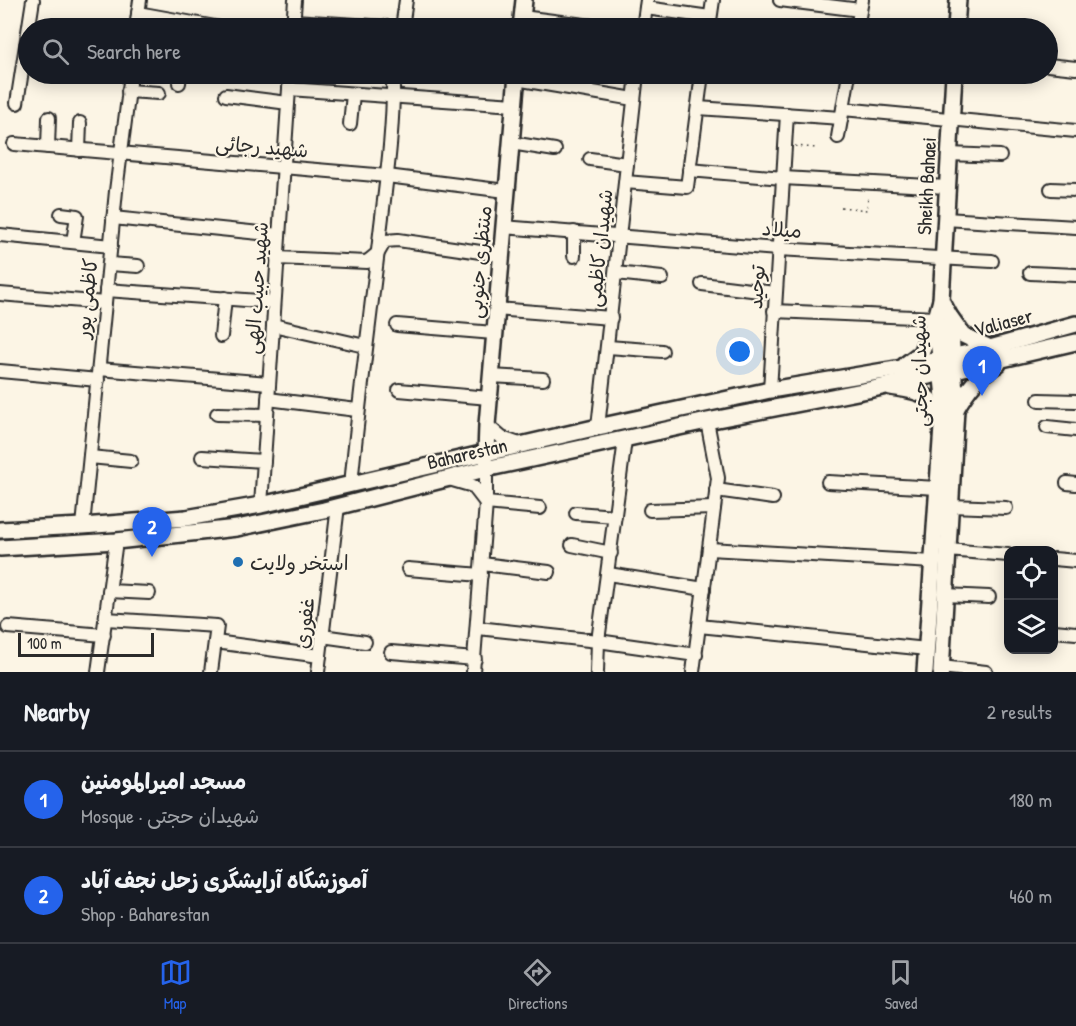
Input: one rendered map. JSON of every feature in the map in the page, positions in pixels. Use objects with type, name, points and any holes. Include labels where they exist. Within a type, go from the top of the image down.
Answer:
[{"type":"main road","points":[[522,18],[524,0]]},
{"type":"main road","points":[[957,18],[958,0]]},
{"type":"main road","name":"منتظری جنوبی","points":[[486,462],[494,333],[515,84]]},
{"type":"main road","name":"Sheikh Bahaei","points":[[940,300],[953,84]]},
{"type":"main road","name":"شهیدان حجتی","points":[[940,300],[947,364],[956,409],[941,669]]},
{"type":"main road","points":[[902,368],[921,353],[943,317],[963,334],[990,348]]},
{"type":"main road","name":"Valiaser","points":[[947,364],[990,348],[1076,324]]},
{"type":"main road","name":"Valiaser","points":[[947,364],[1008,357],[1076,342]]},
{"type":"main road","points":[[956,409],[971,385],[982,374],[1008,357]]},
{"type":"main road","name":"شهیدان حجتی","points":[[925,672],[947,364]]},
{"type":"main road","name":"Baharestan","points":[[0,548],[116,541],[237,528],[449,479],[522,445],[598,427],[770,390],[902,368],[947,364]]},
{"type":"main road","name":"Baharestan","points":[[0,530],[186,518],[261,505],[351,485],[625,440],[707,421],[873,389],[947,364]]},
{"type":"main road","points":[[873,389],[891,387],[921,393],[931,399],[942,425]]},
{"type":"street","points":[[30,18],[33,0]]},
{"type":"street","points":[[137,18],[140,0]]},
{"type":"street","points":[[294,18],[295,0]]},
{"type":"street","points":[[404,18],[406,0]]},
{"type":"street","points":[[711,18],[713,0]]},
{"type":"street","points":[[780,0],[861,5]]},
{"type":"street","points":[[647,4],[693,18]]},
{"type":"street","points":[[138,14],[155,18]]},
{"type":"street","points":[[1058,66],[1076,68]]},
{"type":"street","points":[[17,103],[20,84]]},
{"type":"street","name":"کاظمی پور","points":[[83,526],[113,218],[130,84]]},
{"type":"street","name":"شهید حبیب الهی","points":[[261,505],[289,84]]},
{"type":"street","points":[[351,485],[357,410],[387,176],[393,84]]},
{"type":"street","points":[[557,84],[634,99]]},
{"type":"street","name":"شهیدان کاظمی","points":[[598,427],[636,84]]},
{"type":"street","points":[[625,182],[687,187],[701,84]]},
{"type":"street","points":[[838,137],[847,84]]},
{"type":"street","points":[[289,89],[514,105]]},
{"type":"street","points":[[129,91],[159,93]]},
{"type":"street","points":[[226,94],[288,103]]},
{"type":"street","points":[[350,124],[353,94]]},
{"type":"street","points":[[698,108],[787,114],[842,113],[951,119],[1076,131]]},
{"type":"street","name":"توحید","points":[[770,390],[787,114]]},
{"type":"street","points":[[48,147],[49,118]]},
{"type":"street","points":[[79,150],[80,123]]},
{"type":"street","points":[[511,142],[555,150]]},
{"type":"street","name":"شهید رجائی","points":[[14,144],[387,176],[507,191]]},
{"type":"street","points":[[949,154],[1000,156]]},
{"type":"street","points":[[590,159],[627,164]]},
{"type":"street","points":[[689,170],[783,178],[947,187]]},
{"type":"street","points":[[1051,189],[1076,190]]},
{"type":"street","points":[[61,214],[77,216],[73,242]]},
{"type":"street","points":[[113,218],[279,235]]},
{"type":"street","points":[[945,219],[1076,227]]},
{"type":"street","name":"میلاد","points":[[503,227],[778,249],[992,261]]},
{"type":"street","points":[[574,232],[574,256]]},
{"type":"street","points":[[0,235],[111,246]]},
{"type":"street","points":[[277,258],[367,262],[378,254],[384,241],[398,240],[501,255]]},
{"type":"street","points":[[109,264],[138,266]]},
{"type":"street","points":[[616,273],[662,278]]},
{"type":"street","points":[[1030,273],[1076,275]]},
{"type":"street","points":[[702,284],[775,293]]},
{"type":"street","points":[[0,294],[225,298],[274,302]]},
{"type":"street","points":[[221,336],[225,298]]},
{"type":"street","points":[[496,309],[611,318]]},
{"type":"street","points":[[774,311],[943,317]]},
{"type":"street","points":[[273,325],[365,346]]},
{"type":"street","points":[[397,325],[494,333]]},
{"type":"street","points":[[608,347],[662,351]]},
{"type":"street","points":[[0,370],[269,383]]},
{"type":"street","points":[[491,376],[543,379]]},
{"type":"street","points":[[399,390],[489,398]]},
{"type":"street","points":[[268,399],[357,410]]},
{"type":"street","points":[[1039,400],[1076,401]]},
{"type":"street","points":[[217,414],[267,415]]},
{"type":"street","points":[[693,672],[718,478],[707,421]]},
{"type":"street","points":[[487,425],[502,438],[522,445]]},
{"type":"street","points":[[1047,427],[1076,430]]},
{"type":"street","points":[[597,672],[598,641],[625,440]]},
{"type":"street","points":[[90,457],[131,461]]},
{"type":"street","points":[[202,457],[264,461]]},
{"type":"street","name":"منتظری جنوبی","points":[[474,666],[486,503],[486,462]]},
{"type":"street","points":[[449,479],[473,486],[486,503],[540,508]]},
{"type":"street","points":[[828,482],[938,488]]},
{"type":"street","points":[[716,490],[773,498]]},
{"type":"street","name":"غفوری","points":[[318,672],[338,506]]},
{"type":"street","points":[[950,506],[1006,508]]},
{"type":"street","points":[[650,510],[714,508]]},
{"type":"street","points":[[576,513],[615,516]]},
{"type":"street","points":[[99,672],[116,541]]},
{"type":"street","points":[[572,544],[611,553]]},
{"type":"street","points":[[709,549],[933,562]]},
{"type":"street","points":[[948,550],[1004,555]]},
{"type":"street","points":[[1058,559],[1076,561]]},
{"type":"street","points":[[408,569],[549,572]]},
{"type":"street","points":[[608,574],[704,589]]},
{"type":"street","points":[[110,591],[149,593]]},
{"type":"street","points":[[945,595],[989,597]]},
{"type":"street","points":[[106,619],[217,626],[211,672]]},
{"type":"street","points":[[699,626],[927,648]]},
{"type":"street","points":[[8,627],[104,635]]},
{"type":"street","points":[[478,628],[598,641],[696,655]]},
{"type":"street","points":[[1058,631],[1076,633]]},
{"type":"street","points":[[322,636],[365,642]]},
{"type":"street","points":[[215,642],[320,656]]},
{"type":"street","points":[[391,652],[474,666]]},
{"type":"street","points":[[941,669],[986,672]]},
{"type":"path","points":[[785,146],[816,148]]},
{"type":"path","points":[[841,207],[867,210],[868,183]]},
{"type":"place","name":"مسجد امیرالمومنین","points":[[982,396]]},
{"type":"place","name":"آموزشگاه آرایشگری زحل نجف آباد","points":[[152,557]]},
{"type":"place","name":"استخر ولایت","points":[[238,562]]}]
